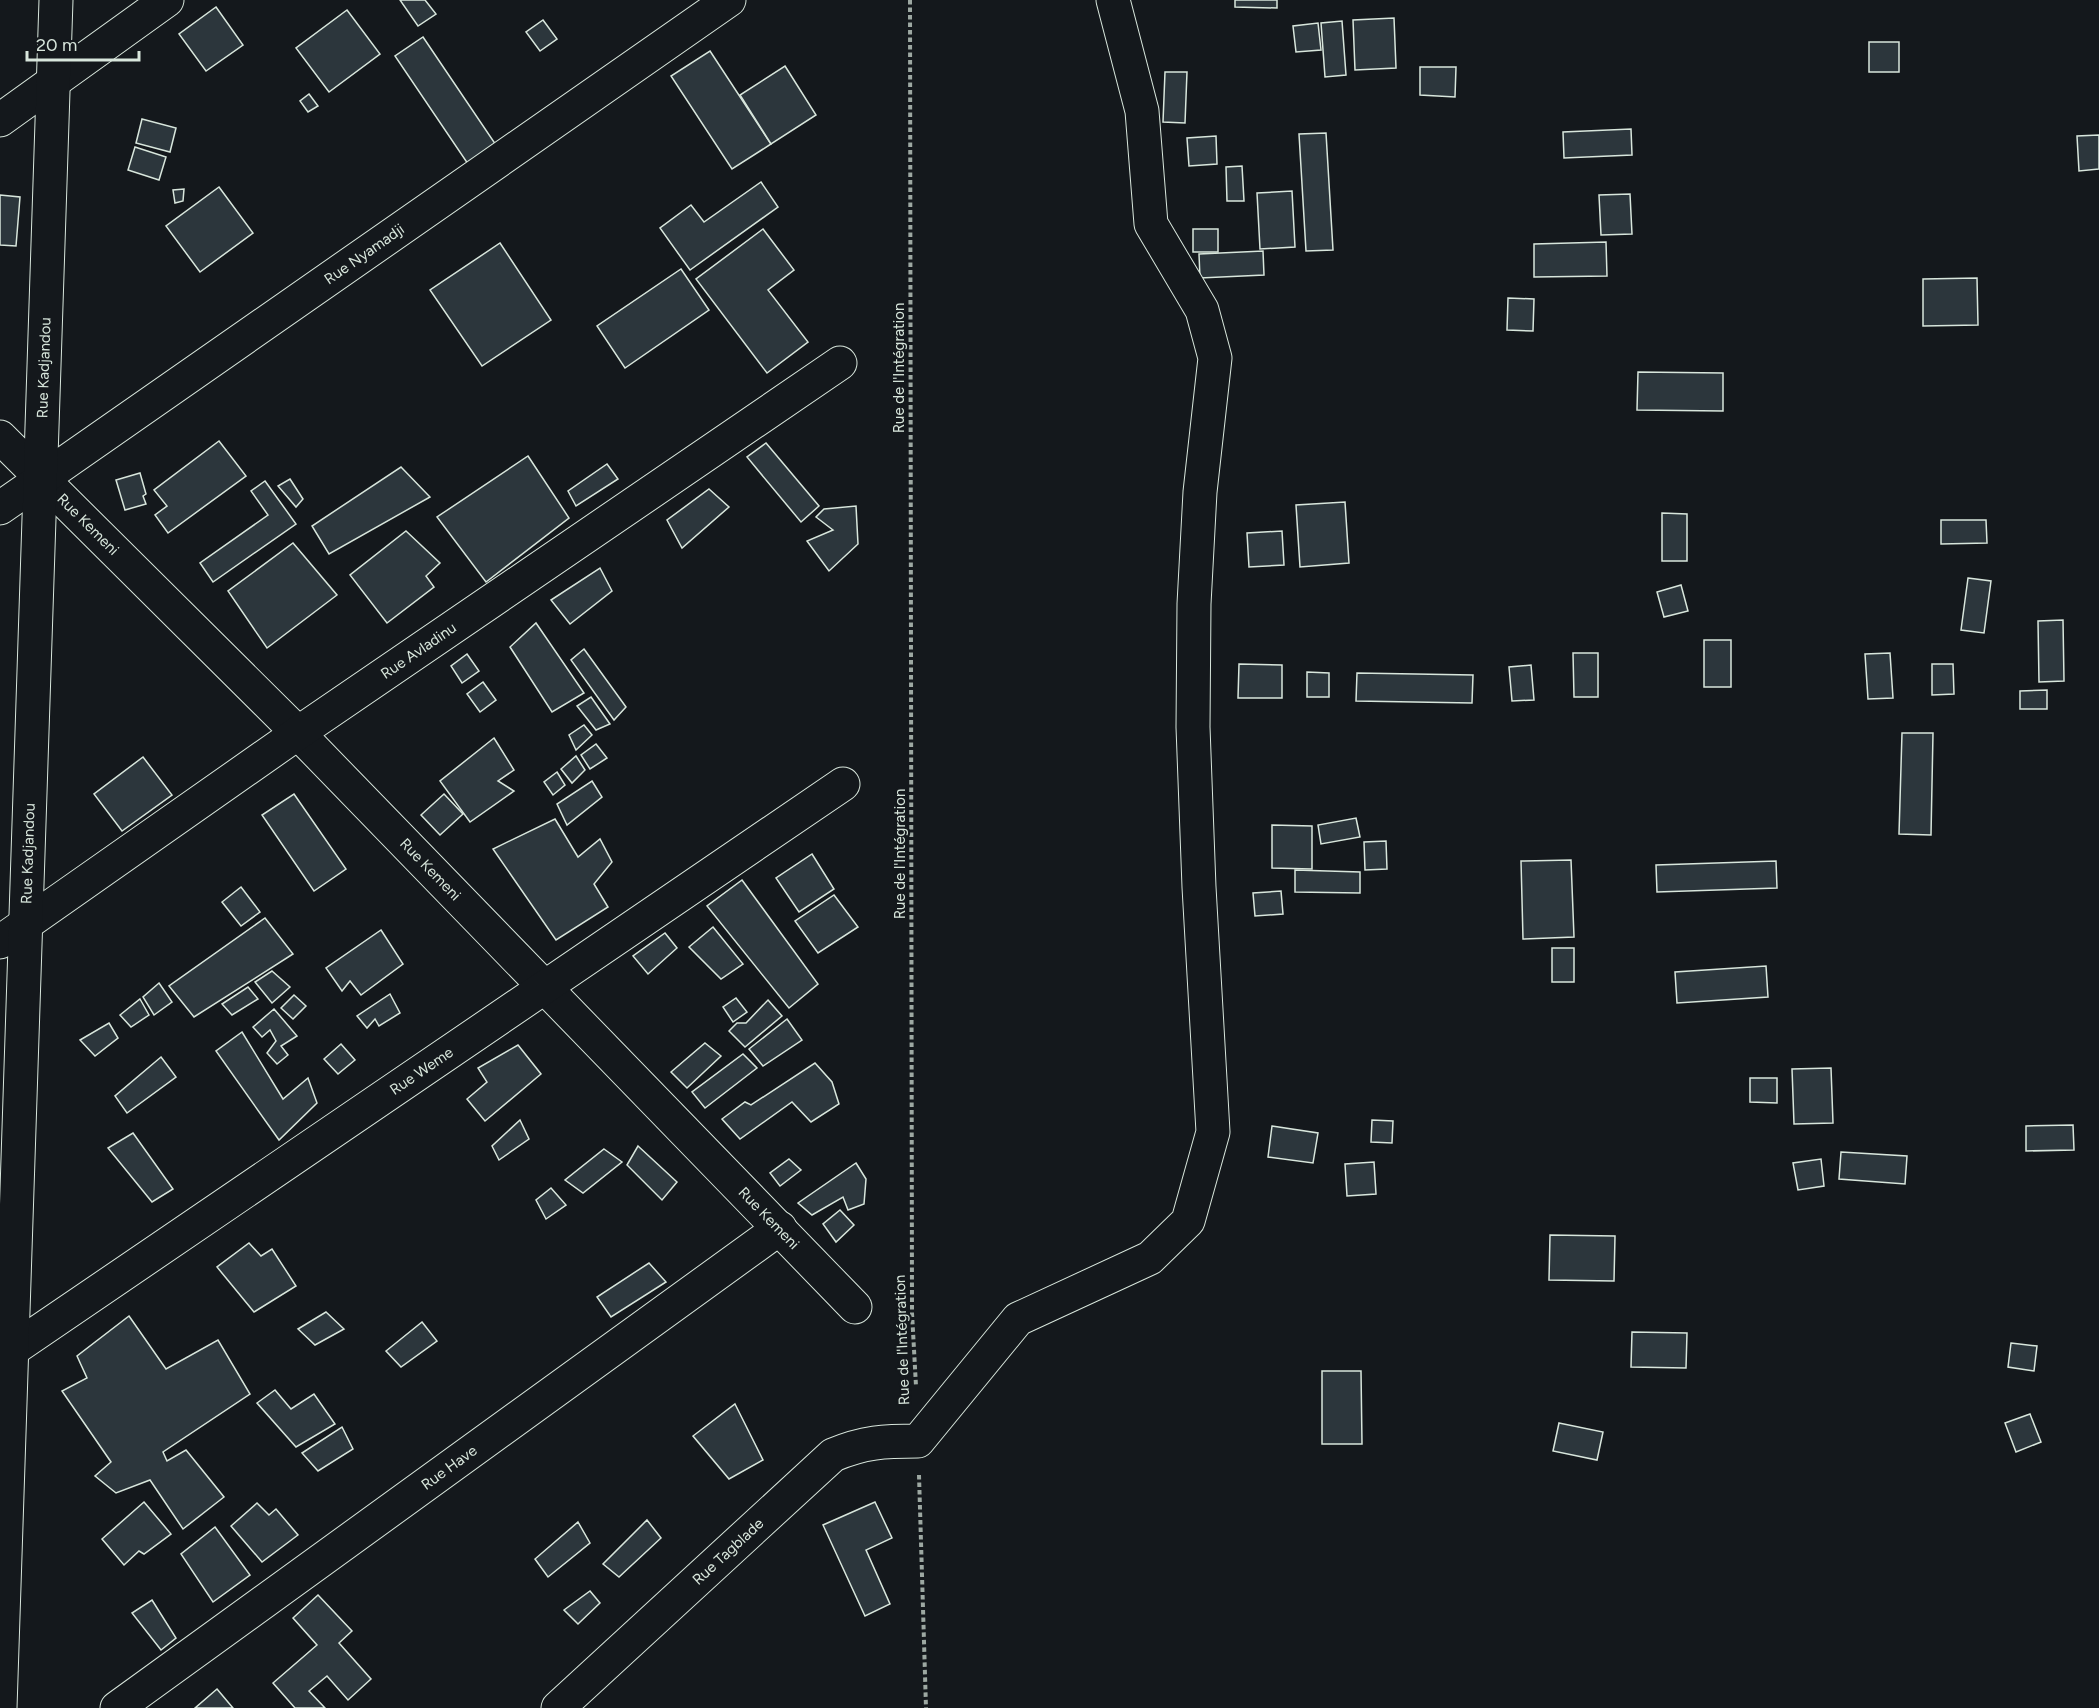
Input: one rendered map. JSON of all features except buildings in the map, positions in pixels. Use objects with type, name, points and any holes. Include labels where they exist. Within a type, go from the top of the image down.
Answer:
[{"type":"street","name":"Rue Kadjandou","points":[[0,1708],[6,1353],[26,923],[56,0]]},
{"type":"street","points":[[0,120],[167,0]]},
{"type":"street","name":"Rue Nyamadji","points":[[0,508],[729,0]]},
{"type":"street","points":[[918,1441],[1018,1319],[1150,1258],[1188,1221],[1214,1132],[1199,887],[1193,727],[1194,604],[1200,492],[1215,358],[1202,310],[1151,224],[1142,111],[1113,0]]},
{"type":"street","name":"Rue Avladinu","points":[[0,942],[298,733],[840,363]]},
{"type":"street","name":"Rue Kemeni","points":[[0,437],[298,733],[855,1307]]},
{"type":"street","name":"Rue Weme","points":[[6,1353],[843,784]]},
{"type":"street","name":"Rue Have","points":[[117,1708],[780,1228]]},
{"type":"street","name":"Rue Tagblade","points":[[558,1708],[833,1455],[858,1445],[879,1441],[918,1441]]},
{"type":"path","name":"Rue de l'Intégration","points":[[910,0],[912,1313],[926,1708]]}]
